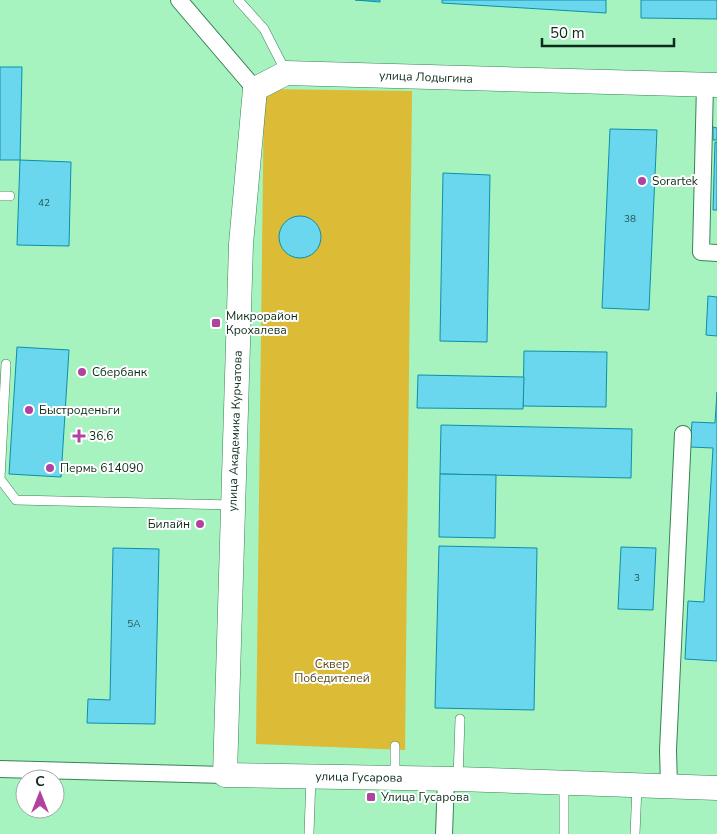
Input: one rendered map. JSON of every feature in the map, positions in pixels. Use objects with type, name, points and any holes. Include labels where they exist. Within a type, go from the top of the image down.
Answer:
[{"type":"street","points":[[179,0],[255,89]]},
{"type":"street","name":"улица Лодыгина","points":[[255,89],[286,73],[711,85]]},
{"type":"street","points":[[711,85],[701,252],[717,253]]},
{"type":"street","name":"улица Академика Курчатова","points":[[225,775],[241,244],[255,89]]},
{"type":"street","points":[[669,786],[669,741],[683,434]]},
{"type":"street","name":"улица Гусарова","points":[[0,769],[452,779],[717,788]]},
{"type":"street","points":[[444,834],[452,779]]},
{"type":"lane","points":[[238,0],[264,28],[286,73]]},
{"type":"lane","points":[[0,196],[10,196]]},
{"type":"lane","points":[[6,364],[0,479],[16,500],[233,505]]},
{"type":"lane","points":[[452,779],[460,719]]},
{"type":"lane","points":[[394,778],[395,746]]},
{"type":"lane","points":[[309,834],[311,776]]},
{"type":"lane","points":[[564,783],[564,834]]},
{"type":"lane","points":[[635,834],[637,785]]},
{"type":"green space","name":"Сквер Победителей","points":[[264,89],[412,91],[405,750],[256,744]]},
{"type":"building","points":[[355,0],[380,0],[380,2]]},
{"type":"building","points":[[442,0],[606,0],[606,13],[442,3]]},
{"type":"building","points":[[641,0],[717,0],[717,19],[641,18]]},
{"type":"building","points":[[0,67],[22,67],[20,160],[0,160]]},
{"type":"building","points":[[713,127],[717,128],[717,140],[713,140]]},
{"type":"building","points":[[610,129],[657,130],[649,310],[602,308]]},
{"type":"building","points":[[715,142],[717,142],[717,210],[713,210]]},
{"type":"building","points":[[20,160],[71,162],[69,246],[17,245]]},
{"type":"building","points":[[443,173],[490,175],[487,342],[440,341]]},
{"type":"building","points":[[300,216],[315,222],[321,237],[315,252],[300,258],[285,252],[279,237],[285,222]]},
{"type":"building","points":[[708,296],[717,297],[717,336],[706,335]]},
{"type":"building","points":[[17,347],[69,350],[61,477],[9,474]]},
{"type":"building","points":[[524,351],[607,352],[606,407],[523,406]]},
{"type":"building","points":[[418,375],[524,377],[523,409],[417,408]]},
{"type":"building","points":[[717,392],[717,661],[685,659],[688,601],[704,602],[713,448],[690,447],[692,422],[715,423]]},
{"type":"building","points":[[441,425],[632,429],[631,478],[440,474]]},
{"type":"building","points":[[440,474],[496,475],[495,538],[439,537]]},
{"type":"building","points":[[439,546],[537,548],[534,710],[435,708]]},
{"type":"building","points":[[621,547],[656,548],[653,610],[618,609]]},
{"type":"building","points":[[113,548],[159,549],[155,724],[87,723],[88,699],[110,700]]},
{"type":"place","name":"Sorartek","points":[[642,181]]},
{"type":"place","name":"Микрорайон Крохалева","points":[[216,323]]},
{"type":"place","name":"Сбербанк","points":[[82,372]]},
{"type":"place","name":"Быстроденьги","points":[[29,410]]},
{"type":"place","name":"36,6","points":[[79,436]]},
{"type":"place","name":"Пермь 614090","points":[[50,468]]},
{"type":"place","name":"Билайн","points":[[200,524]]},
{"type":"place","name":"Улица Гусарова","points":[[371,797]]}]
